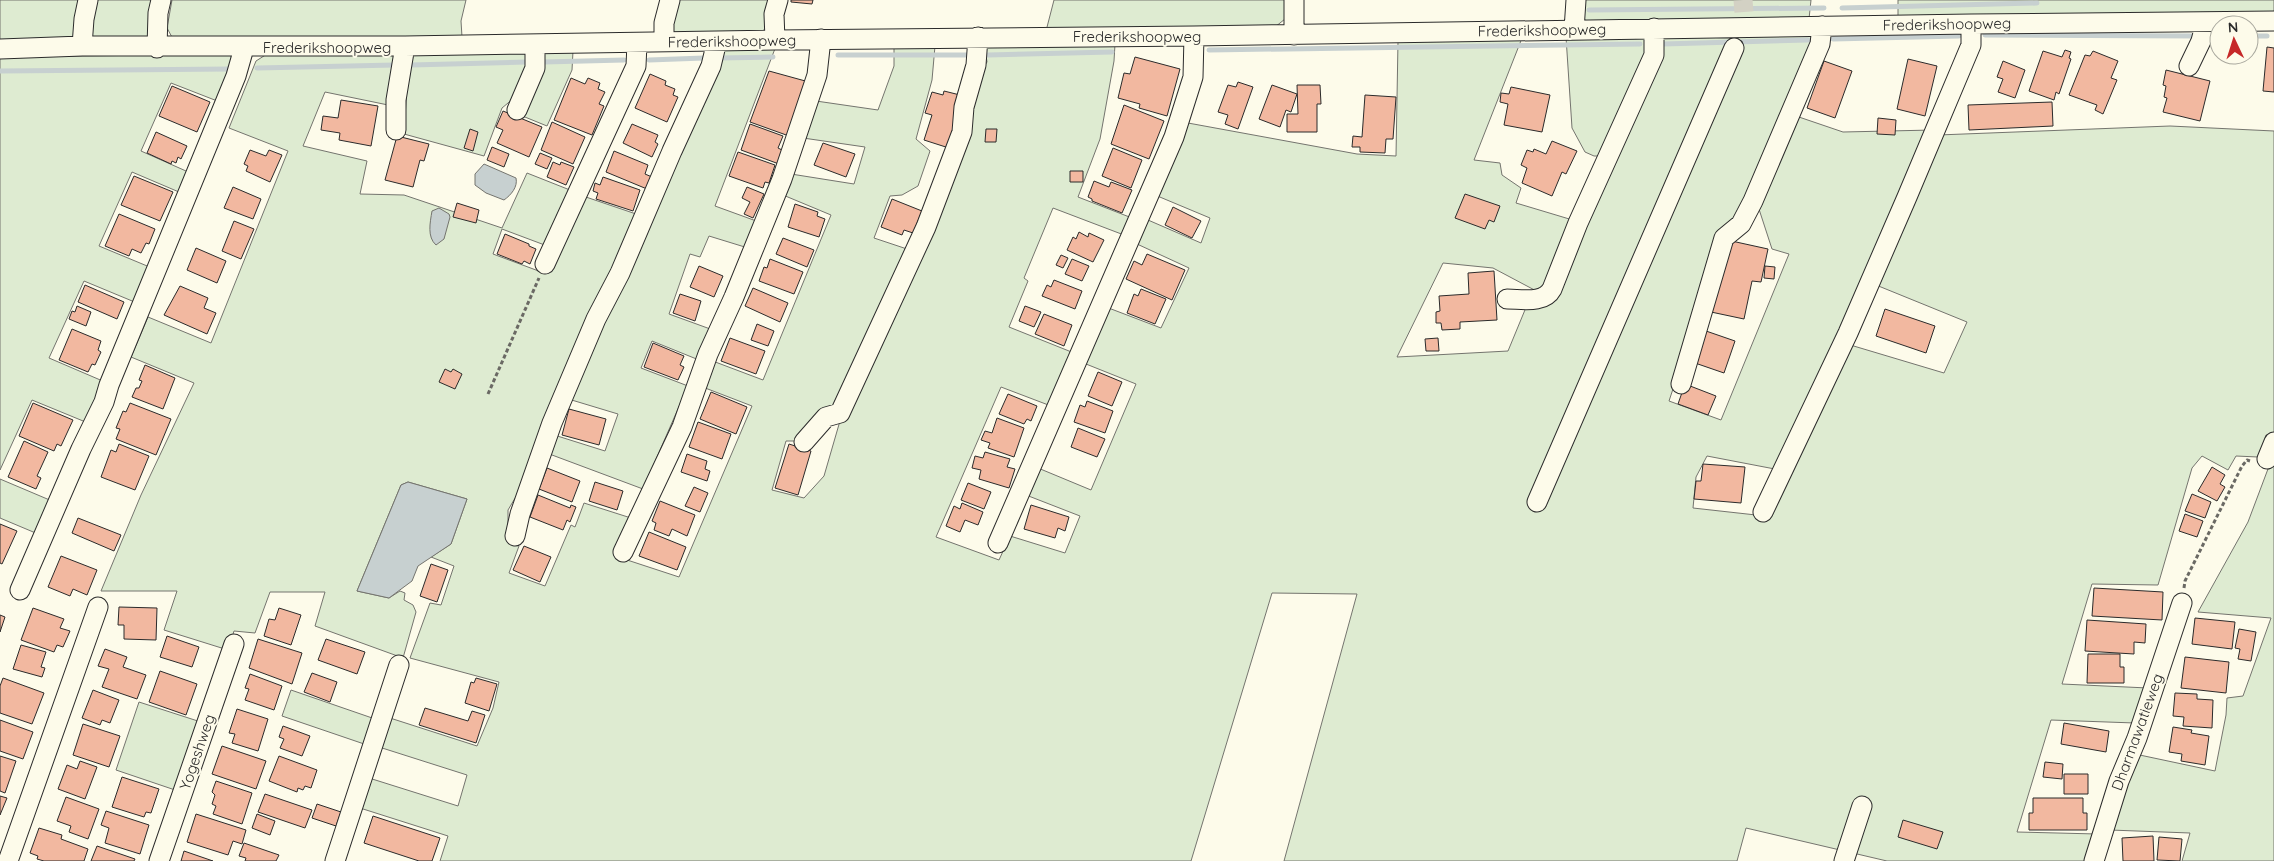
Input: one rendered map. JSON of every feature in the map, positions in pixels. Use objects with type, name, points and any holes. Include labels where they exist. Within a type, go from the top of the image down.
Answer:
[{"type":"street","points":[[82,46],[84,19],[88,0]]},
{"type":"street","points":[[156,48],[158,13],[161,0]]},
{"type":"street","points":[[664,42],[664,23],[670,0]]},
{"type":"street","points":[[775,40],[774,14],[778,0]]},
{"type":"street","points":[[1294,0],[1294,34]]},
{"type":"street","points":[[1574,30],[1576,0]]},
{"type":"street","name":"Frederikshoopweg","points":[[0,49],[82,46],[244,48],[535,45],[821,39],[1194,36],[1654,28],[1739,31],[1822,26],[2274,21]]},
{"type":"street","points":[[2189,66],[2201,41],[2206,22]]},
{"type":"street","points":[[1762,512],[1848,333],[1908,197],[1971,45],[1971,24]]},
{"type":"street","points":[[1681,384],[1724,238],[1741,224],[1753,201],[1820,44],[1822,26]]},
{"type":"street","points":[[1507,299],[1541,299],[1549,294],[1552,289],[1578,223],[1654,54],[1654,28]]},
{"type":"street","points":[[1537,502],[1739,31]]},
{"type":"street","points":[[998,543],[1174,137],[1193,77],[1194,36]]},
{"type":"street","points":[[804,442],[826,417],[840,413],[926,228],[962,132],[964,108],[976,65],[978,37]]},
{"type":"street","points":[[623,552],[682,427],[708,354],[734,297],[782,179],[816,75],[821,39]]},
{"type":"street","points":[[515,536],[520,514],[552,423],[596,319],[620,273],[711,66],[717,41]]},
{"type":"street","points":[[546,264],[636,66],[637,43]]},
{"type":"street","points":[[517,110],[535,68],[535,45]]},
{"type":"street","points":[[396,130],[396,100],[406,46]]},
{"type":"street","points":[[20,590],[80,450],[104,402],[109,385],[236,76],[244,48]]},
{"type":"street","points":[[2267,459],[2274,442]]},
{"type":"street","name":"Dharmawatieweg","points":[[2094,861],[2119,781],[2137,738],[2182,603]]},
{"type":"street","points":[[8,861],[98,607]]},
{"type":"street","name":"Yogeshweg","points":[[159,861],[234,644]]},
{"type":"street","points":[[334,861],[399,665]]},
{"type":"street","points":[[1844,861],[1862,806]]},
{"type":"path","points":[[488,394],[546,264]]},
{"type":"path","points":[[2182,603],[2185,581],[2242,466],[2246,460],[2267,459]]},
{"type":"green space","points":[[0,0],[86,0],[79,38],[0,43]]},
{"type":"green space","points":[[96,0],[163,0],[157,38],[101,42],[90,36]]},
{"type":"green space","points":[[172,0],[466,0],[461,21],[462,37],[173,39],[167,28]]},
{"type":"green space","points":[[674,0],[776,0],[766,32],[670,34]]},
{"type":"green space","points":[[1054,0],[1287,0],[1285,19],[1275,27],[1046,31]]},
{"type":"green space","points":[[1580,0],[1811,0],[1809,19],[1586,22],[1581,16]]},
{"type":"green space","points":[[1898,0],[2274,0],[2274,17],[2259,17],[2259,15],[2209,15],[2209,17],[1898,17]]},
{"type":"green space","points":[[1814,32],[1819,36],[1818,43],[1737,224],[1723,238],[1669,401],[1721,420],[1789,254],[1772,249],[1757,203],[1761,188],[1793,115],[1843,132],[1933,130],[1780,470],[1707,456],[1696,477],[1693,508],[1765,516],[1847,344],[1944,373],[1967,322],[1876,285],[1938,135],[2170,126],[2274,131],[2274,432],[2266,452],[2258,457],[2236,456],[2228,470],[2202,456],[2192,468],[2158,585],[2092,584],[2062,684],[2148,688],[2135,723],[2051,720],[2017,832],[2097,834],[2088,861],[1887,861],[1746,828],[1737,861],[1284,861],[1357,594],[1272,593],[1191,861],[440,861],[448,836],[360,808],[369,778],[458,806],[467,775],[379,747],[390,718],[477,746],[493,708],[499,682],[410,658],[430,603],[441,605],[454,566],[431,557],[451,544],[467,499],[408,482],[401,485],[357,591],[389,598],[400,591],[405,593],[404,600],[413,605],[416,612],[403,658],[315,626],[325,592],[270,592],[255,633],[234,631],[228,650],[164,630],[177,591],[101,591],[141,495],[194,383],[131,357],[148,317],[211,343],[288,151],[229,128],[256,61],[267,54],[402,53],[393,106],[325,92],[303,146],[367,161],[360,194],[404,195],[502,228],[527,173],[575,192],[550,247],[502,229],[493,254],[544,273],[580,195],[642,216],[589,327],[556,404],[530,473],[508,510],[508,536],[519,546],[509,573],[545,586],[571,525],[575,527],[584,503],[631,518],[615,556],[679,577],[752,406],[700,386],[710,360],[763,380],[831,215],[783,195],[791,174],[854,184],[865,147],[803,138],[816,101],[878,110],[894,66],[894,47],[935,46],[932,80],[916,139],[930,151],[918,186],[902,195],[890,196],[874,238],[913,251],[838,411],[824,415],[801,441],[786,441],[772,490],[804,498],[824,476],[842,414],[929,229],[958,149],[962,148],[978,76],[987,62],[985,49],[989,45],[1115,44],[1114,61],[1100,139],[1078,197],[1132,218],[1124,235],[1053,208],[1024,278],[1028,281],[1009,327],[1074,353],[1051,406],[1001,387],[936,537],[999,560],[1010,536],[1065,553],[1080,516],[1026,495],[1038,468],[1091,490],[1136,384],[1081,362],[1106,307],[1161,328],[1189,268],[1137,244],[1148,220],[1201,243],[1210,218],[1155,195],[1188,123],[1357,154],[1396,156],[1398,41],[1522,38],[1474,160],[1500,163],[1502,175],[1521,188],[1516,203],[1576,221],[1549,289],[1542,294],[1493,268],[1443,263],[1397,357],[1508,351],[1527,305],[1545,303],[1553,294],[1580,224],[1659,54],[1659,36]]},
{"type":"green space","points":[[1651,36],[1651,54],[1604,156],[1594,156],[1585,152],[1572,128],[1566,37]]},
{"type":"green space","points":[[776,46],[715,206],[759,222],[748,248],[709,236],[700,257],[690,254],[669,314],[713,330],[699,360],[652,341],[641,368],[688,386],[643,489],[544,452],[551,434],[605,451],[618,414],[565,398],[721,49]]},
{"type":"green space","points":[[573,51],[572,70],[547,126],[520,115],[543,52]]},
{"type":"green space","points":[[531,52],[520,93],[502,108],[484,156],[404,134],[409,54]]},
{"type":"green space","points":[[237,54],[225,104],[171,83],[141,151],[195,175],[186,195],[132,172],[99,246],[152,268],[137,303],[84,281],[49,358],[105,382],[88,423],[32,400],[0,470],[0,57]]},
{"type":"green space","points":[[2274,453],[2274,861],[2182,861],[2190,833],[2110,830],[2135,754],[2215,771],[2226,715],[2227,698],[2243,696],[2271,618],[2198,612],[2248,522]]},
{"type":"green space","points":[[0,479],[52,501],[38,534],[0,518]]},
{"type":"green space","points":[[291,690],[378,720],[370,746],[282,716]]},
{"type":"green space","points":[[139,702],[204,723],[181,792],[116,770]]},
{"type":"shaded area","points":[[484,164],[516,178],[516,185],[504,200],[486,193],[475,185],[475,174]]},
{"type":"shaded area","points":[[439,208],[449,214],[450,217],[444,239],[436,245],[431,238],[430,225],[432,211]]},
{"type":"shaded area","points":[[408,482],[467,499],[451,544],[418,566],[412,581],[389,598],[357,591],[401,485]]},
{"type":"building","points":[[791,0],[813,0],[812,4],[791,2]]},
{"type":"building","points":[[2267,47],[2274,48],[2274,92],[2263,91]]},
{"type":"building","points":[[2065,50],[2071,52],[2069,58],[2071,59],[2059,94],[2056,92],[2054,100],[2029,91],[2043,51],[2062,57]]},
{"type":"building","points":[[2093,51],[2118,61],[2111,78],[2117,80],[2103,114],[2095,110],[2097,105],[2069,95],[2085,55],[2090,56]]},
{"type":"building","points":[[1135,57],[1180,69],[1167,116],[1139,108],[1140,104],[1118,98],[1124,73],[1130,74]]},
{"type":"building","points":[[1908,59],[1937,66],[1925,116],[1897,109]]},
{"type":"building","points":[[1824,61],[1852,71],[1835,118],[1807,108]]},
{"type":"building","points":[[2003,61],[2025,70],[2015,98],[1998,92],[2003,79],[1997,77]]},
{"type":"building","points":[[2166,70],[2210,81],[2200,121],[2163,112],[2167,98],[2164,97],[2166,86],[2163,85]]},
{"type":"building","points":[[769,71],[809,82],[789,136],[750,122]]},
{"type":"building","points":[[650,74],[666,81],[665,85],[675,89],[673,95],[678,97],[667,122],[635,108]]},
{"type":"building","points":[[571,78],[585,84],[588,78],[600,83],[598,89],[605,92],[599,104],[604,106],[592,135],[554,120]]},
{"type":"building","points":[[1238,82],[1253,87],[1238,129],[1225,124],[1228,115],[1218,112],[1228,85],[1236,87]]},
{"type":"building","points":[[1272,85],[1297,94],[1291,112],[1286,110],[1280,127],[1259,119]]},
{"type":"building","points":[[1297,85],[1320,85],[1321,104],[1317,104],[1317,132],[1287,132],[1287,114],[1298,114]]},
{"type":"building","points":[[172,86],[210,102],[197,132],[159,116]]},
{"type":"building","points":[[1511,87],[1550,95],[1542,132],[1504,125],[1508,104],[1500,102],[1501,93],[1509,94]]},
{"type":"building","points":[[944,91],[964,96],[952,149],[924,140],[932,115],[925,113],[932,92],[943,95]]},
{"type":"building","points":[[1365,95],[1396,97],[1393,139],[1386,139],[1385,153],[1360,152],[1360,147],[1352,147],[1353,136],[1362,137]]},
{"type":"building","points":[[341,100],[378,106],[371,146],[339,140],[340,133],[321,130],[323,116],[338,118]]},
{"type":"building","points":[[2052,102],[2053,126],[1969,130],[1968,105]]},
{"type":"building","points":[[1124,105],[1164,121],[1149,159],[1111,144]]},
{"type":"building","points":[[503,111],[542,127],[529,157],[497,143],[503,130],[496,127]]},
{"type":"building","points":[[1878,118],[1896,120],[1895,135],[1877,134]]},
{"type":"building","points":[[552,122],[585,137],[573,164],[541,150]]},
{"type":"building","points":[[632,124],[658,135],[655,142],[658,144],[652,157],[623,143]]},
{"type":"building","points":[[750,124],[783,136],[778,148],[784,151],[779,164],[741,150]]},
{"type":"building","points":[[470,129],[478,132],[473,151],[464,148]]},
{"type":"building","points":[[986,129],[997,129],[996,142],[985,142]]},
{"type":"building","points":[[156,132],[187,146],[181,159],[178,157],[176,163],[172,161],[171,164],[147,153]]},
{"type":"building","points":[[397,136],[429,144],[424,161],[420,160],[413,187],[385,180]]},
{"type":"building","points":[[1552,141],[1577,151],[1566,174],[1562,172],[1552,196],[1522,183],[1527,168],[1521,165],[1527,150],[1533,152],[1534,149],[1546,154]]},
{"type":"building","points":[[823,143],[855,154],[846,177],[814,165]]},
{"type":"building","points":[[492,147],[509,154],[504,167],[487,160]]},
{"type":"building","points":[[1113,148],[1142,160],[1131,188],[1102,176]]},
{"type":"building","points":[[250,150],[266,156],[269,150],[282,155],[270,182],[246,171],[248,166],[244,164]]},
{"type":"building","points":[[614,151],[648,165],[645,174],[652,177],[647,189],[606,172]]},
{"type":"building","points":[[738,152],[775,165],[769,183],[765,182],[763,188],[729,176]]},
{"type":"building","points":[[540,153],[552,158],[547,169],[535,164]]},
{"type":"building","points":[[553,162],[560,165],[561,162],[574,167],[566,185],[547,177]]},
{"type":"building","points":[[1070,171],[1083,171],[1083,182],[1070,182]]},
{"type":"building","points":[[134,176],[173,192],[160,221],[121,205]]},
{"type":"building","points":[[603,177],[640,190],[633,211],[596,199],[598,193],[593,191],[595,183],[600,185]]},
{"type":"building","points":[[1094,181],[1109,187],[1111,182],[1132,190],[1122,213],[1092,201],[1088,197]]},
{"type":"building","points":[[233,187],[261,199],[253,219],[224,208]]},
{"type":"building","points":[[747,187],[764,194],[753,218],[744,214],[750,202],[742,198]]},
{"type":"building","points":[[1465,194],[1500,206],[1494,222],[1489,220],[1485,229],[1455,218]]},
{"type":"building","points":[[892,199],[922,211],[913,233],[904,230],[902,235],[881,227]]},
{"type":"building","points":[[457,203],[479,210],[476,223],[453,217]]},
{"type":"building","points":[[795,204],[818,212],[817,216],[825,219],[819,237],[788,227]]},
{"type":"building","points":[[1173,207],[1201,221],[1192,238],[1165,225]]},
{"type":"building","points":[[119,214],[155,229],[149,244],[146,243],[141,253],[132,249],[129,256],[105,246]]},
{"type":"building","points":[[234,221],[254,229],[241,259],[222,251]]},
{"type":"building","points":[[1079,232],[1088,237],[1089,233],[1104,240],[1093,262],[1067,250],[1073,237],[1076,239]]},
{"type":"building","points":[[505,234],[536,249],[530,264],[524,261],[522,264],[497,254]]},
{"type":"building","points":[[783,238],[814,250],[807,267],[776,254]]},
{"type":"building","points":[[1727,240],[1768,249],[1761,282],[1752,281],[1744,319],[1711,312]]},
{"type":"building","points":[[196,248],[226,261],[217,283],[187,270]]},
{"type":"building","points":[[1147,254],[1185,270],[1172,300],[1126,279],[1134,261],[1142,265]]},
{"type":"building","points":[[1061,255],[1068,258],[1063,268],[1056,265]]},
{"type":"building","points":[[770,259],[803,272],[794,294],[759,281],[764,267],[767,268]]},
{"type":"building","points":[[1072,259],[1089,266],[1082,281],[1065,274]]},
{"type":"building","points":[[699,266],[723,276],[714,297],[690,287]]},
{"type":"building","points":[[1765,266],[1775,267],[1774,279],[1764,278]]},
{"type":"building","points":[[1494,271],[1497,320],[1460,322],[1460,329],[1442,330],[1441,323],[1436,323],[1436,312],[1440,311],[1439,296],[1469,294],[1468,273]]},
{"type":"building","points":[[1054,280],[1082,291],[1075,309],[1042,296],[1047,285],[1051,287]]},
{"type":"building","points":[[85,285],[124,302],[117,319],[78,302]]},
{"type":"building","points":[[180,286],[208,298],[204,308],[216,313],[207,334],[164,315]]},
{"type":"building","points":[[753,288],[788,303],[780,322],[745,306]]},
{"type":"building","points":[[1141,289],[1166,299],[1155,324],[1127,313],[1134,294],[1138,296]]},
{"type":"building","points":[[680,294],[701,301],[695,321],[673,313]]},
{"type":"building","points":[[77,306],[91,312],[86,326],[69,319],[72,311],[75,312]]},
{"type":"building","points":[[1025,306],[1041,312],[1034,327],[1019,321]]},
{"type":"building","points":[[1885,309],[1935,326],[1926,353],[1876,336]]},
{"type":"building","points":[[1044,314],[1072,325],[1064,346],[1035,334]]},
{"type":"building","points":[[757,324],[774,331],[768,346],[751,340]]},
{"type":"building","points":[[72,329],[101,341],[98,350],[101,352],[95,365],[92,364],[88,372],[59,360]]},
{"type":"building","points":[[1706,331],[1735,341],[1724,373],[1695,363]]},
{"type":"building","points":[[730,338],[765,351],[756,374],[721,361]]},
{"type":"building","points":[[1438,338],[1439,351],[1426,351],[1425,339]]},
{"type":"building","points":[[653,343],[684,356],[680,365],[684,367],[678,380],[644,367]]},
{"type":"building","points":[[145,365],[175,378],[163,409],[132,397],[142,381],[139,380]]},
{"type":"building","points":[[445,369],[451,372],[453,369],[462,374],[455,389],[439,382]]},
{"type":"building","points":[[1098,372],[1122,382],[1112,406],[1088,396]]},
{"type":"building","points":[[1685,384],[1716,396],[1708,415],[1678,404]]},
{"type":"building","points":[[711,392],[747,407],[736,434],[700,419]]},
{"type":"building","points":[[1008,394],[1037,406],[1031,421],[1027,419],[1024,424],[999,414]]},
{"type":"building","points":[[1087,401],[1113,411],[1105,433],[1074,422],[1080,405],[1085,407]]},
{"type":"building","points":[[33,403],[73,420],[61,446],[57,444],[54,451],[19,436]]},
{"type":"building","points":[[130,403],[171,419],[156,455],[116,439],[120,429],[116,428],[123,411],[126,412]]},
{"type":"building","points":[[569,409],[606,419],[599,445],[562,435]]},
{"type":"building","points":[[997,418],[1024,428],[1014,457],[988,448],[990,443],[981,440],[985,431],[992,433]]},
{"type":"building","points":[[698,422],[731,434],[722,459],[689,447]]},
{"type":"building","points":[[1078,428],[1105,439],[1097,457],[1071,447]]},
{"type":"building","points":[[24,441],[48,452],[37,476],[41,478],[36,489],[8,477]]},
{"type":"building","points":[[119,444],[149,456],[135,490],[101,477],[111,450],[116,452]]},
{"type":"building","points":[[789,444],[811,451],[798,495],[775,488]]},
{"type":"building","points":[[985,452],[1010,459],[1007,467],[1015,469],[1009,488],[979,479],[981,470],[972,468],[975,456],[983,458]]},
{"type":"building","points":[[687,454],[707,461],[705,469],[710,471],[707,481],[681,472]]},
{"type":"building","points":[[1703,464],[1745,467],[1741,503],[1694,499],[1696,481],[1701,481]]},
{"type":"building","points":[[2212,467],[2225,475],[2220,484],[2225,487],[2217,501],[2198,491]]},
{"type":"building","points":[[547,468],[580,481],[572,502],[539,489]]},
{"type":"building","points":[[595,482],[623,491],[617,510],[589,501]]},
{"type":"building","points":[[968,483],[991,492],[984,509],[961,500]]},
{"type":"building","points":[[694,487],[708,493],[700,512],[685,506]]},
{"type":"building","points":[[2192,494],[2211,502],[2205,518],[2185,511]]},
{"type":"building","points":[[538,495],[570,508],[571,505],[576,507],[570,522],[567,520],[563,530],[530,517]]},
{"type":"building","points":[[660,501],[695,515],[687,536],[672,529],[669,536],[654,530],[656,523],[652,521]]},
{"type":"building","points":[[962,503],[983,512],[978,525],[965,520],[960,532],[946,526],[954,506],[960,509]]},
{"type":"building","points":[[1031,505],[1069,517],[1065,531],[1058,528],[1055,538],[1024,529]]},
{"type":"building","points":[[2185,514],[2203,521],[2197,537],[2179,531]]},
{"type":"building","points":[[78,518],[121,535],[114,551],[72,533]]},
{"type":"building","points":[[0,524],[17,531],[2,564],[0,563]]},
{"type":"building","points":[[649,532],[686,547],[677,570],[639,556]]},
{"type":"building","points":[[524,546],[551,557],[540,582],[513,570]]},
{"type":"building","points":[[61,556],[97,570],[87,595],[73,589],[70,596],[48,587]]},
{"type":"building","points":[[431,564],[448,570],[437,602],[420,596]]},
{"type":"building","points":[[2094,588],[2163,592],[2162,620],[2092,616]]},
{"type":"building","points":[[119,607],[157,608],[156,640],[124,639],[124,625],[118,625]]},
{"type":"building","points":[[33,608],[64,619],[60,628],[70,631],[63,647],[57,645],[54,652],[21,640]]},
{"type":"building","points":[[279,608],[301,615],[291,645],[264,636],[269,619],[275,620]]},
{"type":"building","points":[[0,615],[5,617],[0,632]]},
{"type":"building","points":[[2195,618],[2235,622],[2232,649],[2192,644]]},
{"type":"building","points":[[2087,620],[2146,624],[2145,643],[2134,642],[2134,654],[2085,651]]},
{"type":"building","points":[[2239,629],[2256,632],[2251,661],[2238,659],[2240,649],[2235,648]]},
{"type":"building","points":[[167,636],[199,647],[192,667],[160,657]]},
{"type":"building","points":[[258,639],[302,653],[292,684],[249,668]]},
{"type":"building","points":[[326,639],[365,652],[357,674],[318,660]]},
{"type":"building","points":[[21,645],[46,652],[41,667],[45,668],[42,677],[13,669]]},
{"type":"building","points":[[105,649],[127,657],[123,667],[146,675],[137,699],[102,687],[109,669],[98,666]]},
{"type":"building","points":[[2088,654],[2120,654],[2120,667],[2124,667],[2124,683],[2087,683]]},
{"type":"building","points":[[2185,657],[2229,662],[2226,693],[2181,688]]},
{"type":"building","points":[[160,671],[197,684],[186,715],[149,702]]},
{"type":"building","points":[[312,673],[337,682],[330,702],[304,692]]},
{"type":"building","points":[[250,674],[282,686],[274,710],[245,700],[249,689],[245,688]]},
{"type":"building","points":[[3,678],[44,693],[32,724],[0,713],[0,686]]},
{"type":"building","points":[[476,678],[497,684],[489,711],[465,703],[471,682],[474,683]]},
{"type":"building","points":[[93,690],[119,700],[110,723],[102,720],[100,725],[82,718]]},
{"type":"building","points":[[2175,693],[2197,694],[2197,699],[2213,700],[2212,728],[2183,726],[2184,717],[2173,716]]},
{"type":"building","points":[[425,708],[468,721],[472,711],[485,715],[476,743],[419,725]]},
{"type":"building","points":[[237,709],[268,719],[258,751],[232,743],[235,734],[229,733]]},
{"type":"building","points":[[0,720],[33,732],[23,759],[0,751]]},
{"type":"building","points":[[2064,723],[2109,731],[2106,752],[2061,744]]},
{"type":"building","points":[[83,724],[120,736],[109,767],[73,755]]},
{"type":"building","points":[[283,726],[310,736],[302,756],[280,748],[284,739],[279,737]]},
{"type":"building","points":[[2173,727],[2192,730],[2191,733],[2209,736],[2205,765],[2181,761],[2182,754],[2169,752]]},
{"type":"building","points":[[222,746],[266,761],[256,789],[212,774]]},
{"type":"building","points":[[0,756],[16,761],[5,793],[0,791]]},
{"type":"building","points":[[279,756],[317,770],[311,788],[305,786],[303,790],[298,788],[297,792],[269,781]]},
{"type":"building","points":[[80,761],[97,767],[85,799],[58,789],[67,765],[77,769]]},
{"type":"building","points":[[2045,762],[2063,764],[2062,779],[2043,777]]},
{"type":"building","points":[[2064,774],[2088,774],[2088,794],[2064,794]]},
{"type":"building","points":[[122,777],[159,789],[151,813],[146,812],[144,817],[112,807]]},
{"type":"building","points":[[216,781],[252,793],[242,824],[213,814],[216,806],[212,804],[215,795],[212,792]]},
{"type":"building","points":[[265,794],[312,810],[305,828],[258,812]]},
{"type":"building","points":[[0,796],[7,798],[0,815]]},
{"type":"building","points":[[66,797],[99,809],[88,839],[69,832],[71,826],[57,821]]},
{"type":"building","points":[[2033,798],[2083,798],[2083,813],[2087,813],[2087,830],[2029,830],[2029,813],[2033,813]]},
{"type":"building","points":[[317,804],[341,812],[336,826],[312,818]]},
{"type":"building","points":[[106,811],[149,825],[140,854],[105,843],[109,828],[101,825]]},
{"type":"building","points":[[196,814],[246,830],[242,844],[233,841],[228,855],[187,842]]},
{"type":"building","points":[[257,814],[275,821],[270,835],[252,828]]},
{"type":"building","points":[[373,816],[440,838],[432,861],[419,861],[364,843]]},
{"type":"building","points":[[1903,820],[1943,832],[1937,849],[1898,837]]},
{"type":"building","points":[[39,828],[62,835],[61,839],[88,849],[84,861],[44,861],[37,859],[38,856],[30,853]]},
{"type":"building","points":[[2153,836],[2154,861],[2123,861],[2122,838]]},
{"type":"building","points":[[2159,837],[2182,839],[2180,861],[2157,860]]},
{"type":"building","points":[[244,843],[279,855],[276,861],[245,861],[246,858],[239,856]]},
{"type":"building","points":[[97,846],[135,859],[134,861],[91,861]]},
{"type":"building","points":[[184,851],[213,861],[181,861]]},
{"type":"waterway","points":[[1842,8],[2037,3]]},
{"type":"waterway","points":[[1589,10],[1824,8]]},
{"type":"waterway","points":[[1985,35],[2198,36]]},
{"type":"waterway","points":[[1833,39],[1959,36]]},
{"type":"waterway","points":[[2259,36],[2267,36]]},
{"type":"waterway","points":[[1663,44],[1808,40]]},
{"type":"waterway","points":[[1209,50],[1640,44]]},
{"type":"waterway","points":[[988,55],[1112,52]]},
{"type":"waterway","points":[[838,55],[972,55]]},
{"type":"waterway","points":[[718,58],[773,57]]},
{"type":"waterway","points":[[649,60],[704,58]]},
{"type":"waterway","points":[[544,62],[624,60]]},
{"type":"waterway","points":[[411,65],[526,62]]},
{"type":"waterway","points":[[257,68],[395,65]]},
{"type":"waterway","points":[[0,71],[230,69]]},
{"type":"tunnel","points":[[1743,0],[1744,12]]}]
